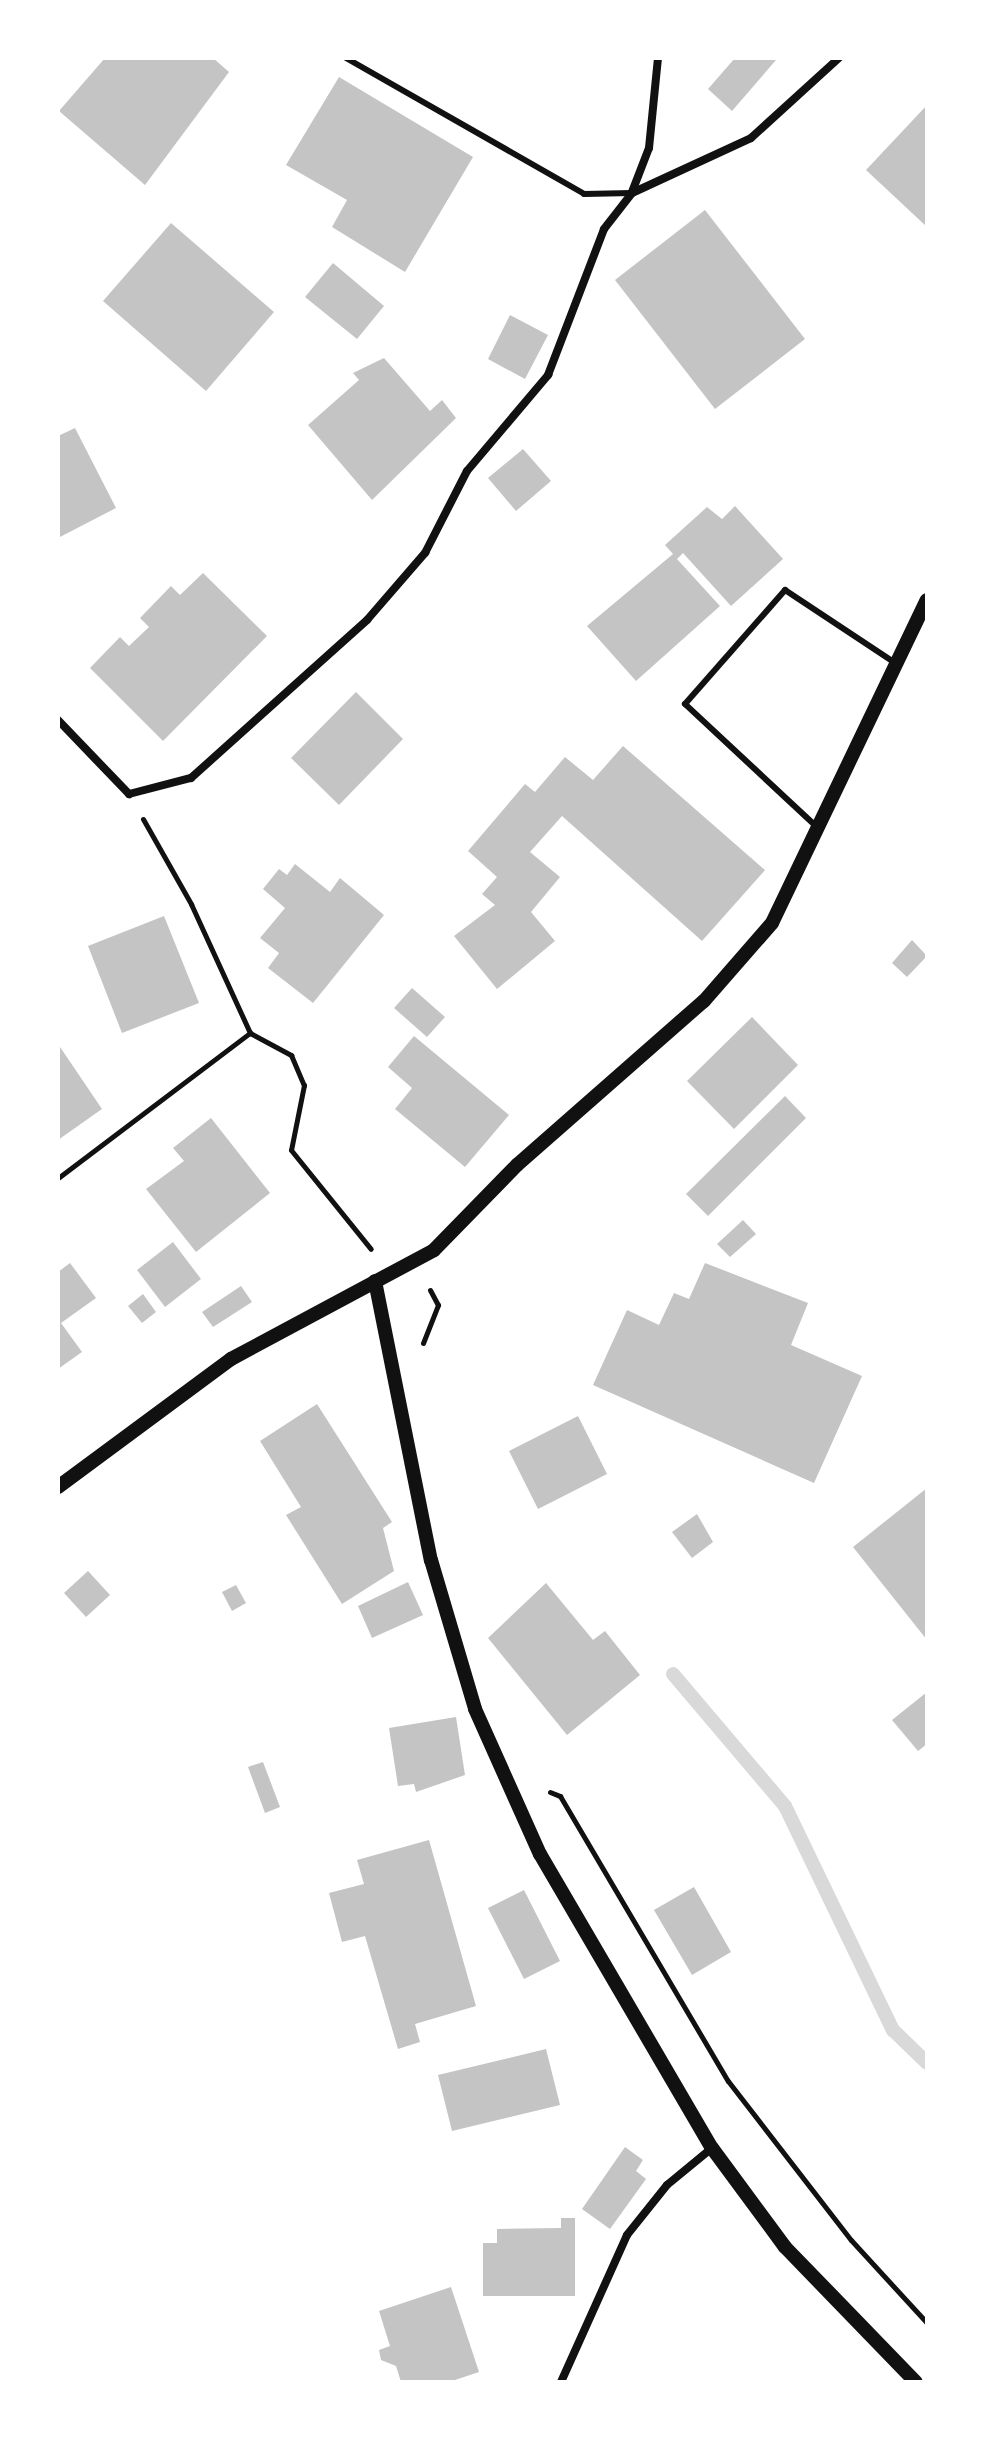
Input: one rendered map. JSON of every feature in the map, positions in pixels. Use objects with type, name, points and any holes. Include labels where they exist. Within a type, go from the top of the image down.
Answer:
[{"type":"street","points":[[58,720],[129,794],[191,778],[367,620],[425,553],[467,471],[548,375],[604,229],[632,193],[649,148],[658,58]]},
{"type":"street","points":[[632,193],[751,138],[839,58]]},
{"type":"street","points":[[58,1487],[231,1359],[375,1281],[416,1264],[704,1001],[772,923],[927,600]]},
{"type":"street","points":[[375,1281],[431,1560],[475,1709],[540,1854],[712,2148],[785,2247],[916,2382]]},
{"type":"street","points":[[561,2382],[627,2235],[667,2185],[712,2148]]},
{"type":"lane","points":[[346,58],[584,194],[632,193]]},
{"type":"lane","points":[[818,828],[685,704],[785,590],[897,664]]},
{"type":"path","points":[[129,794],[191,904],[250,1033],[291,1055],[304,1085],[291,1150],[370,1241],[375,1281]]},
{"type":"path","points":[[58,1178],[250,1033]]},
{"type":"path","points":[[416,1264],[438,1305],[420,1355]]},
{"type":"path","points":[[533,1785],[560,1796],[676,2000],[780,2154],[927,2323]]},
{"type":"building","points":[[105,58],[213,58],[229,72],[145,185],[59,111]]},
{"type":"building","points":[[735,58],[776,60],[732,111],[708,89]]},
{"type":"building","points":[[339,77],[473,157],[405,272],[332,227],[347,200],[286,165]]},
{"type":"building","points":[[927,105],[927,227],[866,170]]},
{"type":"building","points":[[705,210],[805,339],[715,409],[615,280]]},
{"type":"building","points":[[171,223],[274,312],[206,391],[103,301]]},
{"type":"building","points":[[333,263],[384,306],[357,339],[305,297]]},
{"type":"building","points":[[510,315],[548,335],[525,379],[488,359]]},
{"type":"building","points":[[384,358],[430,411],[442,400],[456,418],[372,500],[308,425],[359,380],[353,373]]},
{"type":"building","points":[[75,428],[116,508],[58,538],[58,436]]},
{"type":"building","points":[[523,449],[551,481],[516,511],[488,478]]},
{"type":"building","points":[[735,506],[783,559],[731,606],[683,553],[677,559],[720,606],[636,681],[587,626],[673,554],[665,545],[707,507],[722,519]]},
{"type":"building","points":[[203,573],[267,636],[163,741],[90,668],[120,637],[129,646],[149,627],[140,618],[171,586],[180,595]]},
{"type":"building","points":[[356,692],[403,739],[339,805],[291,758]]},
{"type":"building","points":[[623,746],[765,870],[702,941],[562,816],[530,852],[560,877],[531,912],[555,941],[497,989],[454,936],[495,905],[482,894],[497,877],[468,851],[525,784],[535,792],[565,757],[593,780]]},
{"type":"building","points":[[295,864],[330,892],[340,878],[384,915],[313,1003],[268,968],[279,953],[260,938],[285,908],[263,889],[279,869],[287,875]]},
{"type":"building","points":[[164,916],[199,1003],[122,1033],[88,946]]},
{"type":"building","points":[[912,940],[927,956],[907,977],[892,963]]},
{"type":"building","points":[[412,988],[445,1017],[427,1037],[394,1008]]},
{"type":"building","points":[[752,1017],[798,1065],[734,1129],[687,1081]]},
{"type":"building","points":[[414,1036],[509,1115],[465,1167],[395,1109],[412,1088],[388,1067]]},
{"type":"building","points":[[58,1044],[102,1109],[58,1140]]},
{"type":"building","points":[[785,1096],[806,1118],[708,1216],[686,1194]]},
{"type":"building","points":[[211,1118],[270,1193],[196,1252],[146,1189],[184,1161],[173,1148]]},
{"type":"building","points":[[743,1220],[756,1234],[730,1257],[717,1244]]},
{"type":"building","points":[[173,1242],[201,1279],[165,1307],[137,1270]]},
{"type":"building","points":[[70,1263],[96,1298],[61,1323],[82,1352],[58,1369],[58,1272]]},
{"type":"building","points":[[705,1263],[808,1303],[791,1345],[862,1376],[814,1483],[593,1385],[627,1310],[659,1325],[674,1293],[689,1299]]},
{"type":"building","points":[[241,1286],[252,1302],[213,1327],[202,1312]]},
{"type":"building","points":[[143,1294],[156,1312],[142,1323],[128,1306]]},
{"type":"building","points":[[317,1404],[392,1522],[383,1528],[394,1571],[342,1604],[286,1515],[301,1507],[260,1441]]},
{"type":"building","points":[[578,1416],[607,1474],[538,1509],[509,1451]]},
{"type":"building","points":[[927,1488],[927,1640],[853,1547]]},
{"type":"building","points":[[697,1514],[713,1542],[692,1558],[672,1532]]},
{"type":"building","points":[[88,1571],[110,1595],[86,1617],[64,1593]]},
{"type":"building","points":[[408,1582],[423,1615],[372,1638],[358,1606]]},
{"type":"building","points":[[546,1583],[593,1640],[605,1631],[640,1675],[567,1735],[488,1638]]},
{"type":"building","points":[[236,1585],[246,1603],[232,1611],[222,1592]]},
{"type":"building","points":[[927,1692],[927,1744],[918,1751],[892,1720]]},
{"type":"building","points":[[456,1717],[465,1775],[416,1792],[414,1784],[398,1786],[389,1728]]},
{"type":"building","points":[[263,1762],[280,1807],[265,1813],[248,1767]]},
{"type":"building","points":[[429,1840],[476,2006],[415,2024],[420,2042],[398,2049],[365,1936],[342,1942],[329,1893],[364,1884],[357,1860]]},
{"type":"building","points":[[694,1887],[731,1952],[692,1975],[654,1910]]},
{"type":"building","points":[[524,1890],[560,1961],[524,1979],[488,1908]]},
{"type":"building","points":[[546,2049],[560,2105],[452,2131],[438,2075]]},
{"type":"building","points":[[625,2147],[643,2160],[636,2171],[646,2179],[610,2229],[582,2209]]},
{"type":"building","points":[[561,2218],[575,2218],[575,2296],[483,2296],[483,2243],[497,2243],[497,2229],[561,2228]]},
{"type":"building","points":[[451,2287],[479,2372],[449,2382],[401,2382],[396,2366],[381,2360],[379,2350],[390,2346],[379,2311]]},
{"type":"waterway","points":[[673,1674],[785,1806],[893,2030],[927,2063]]}]
